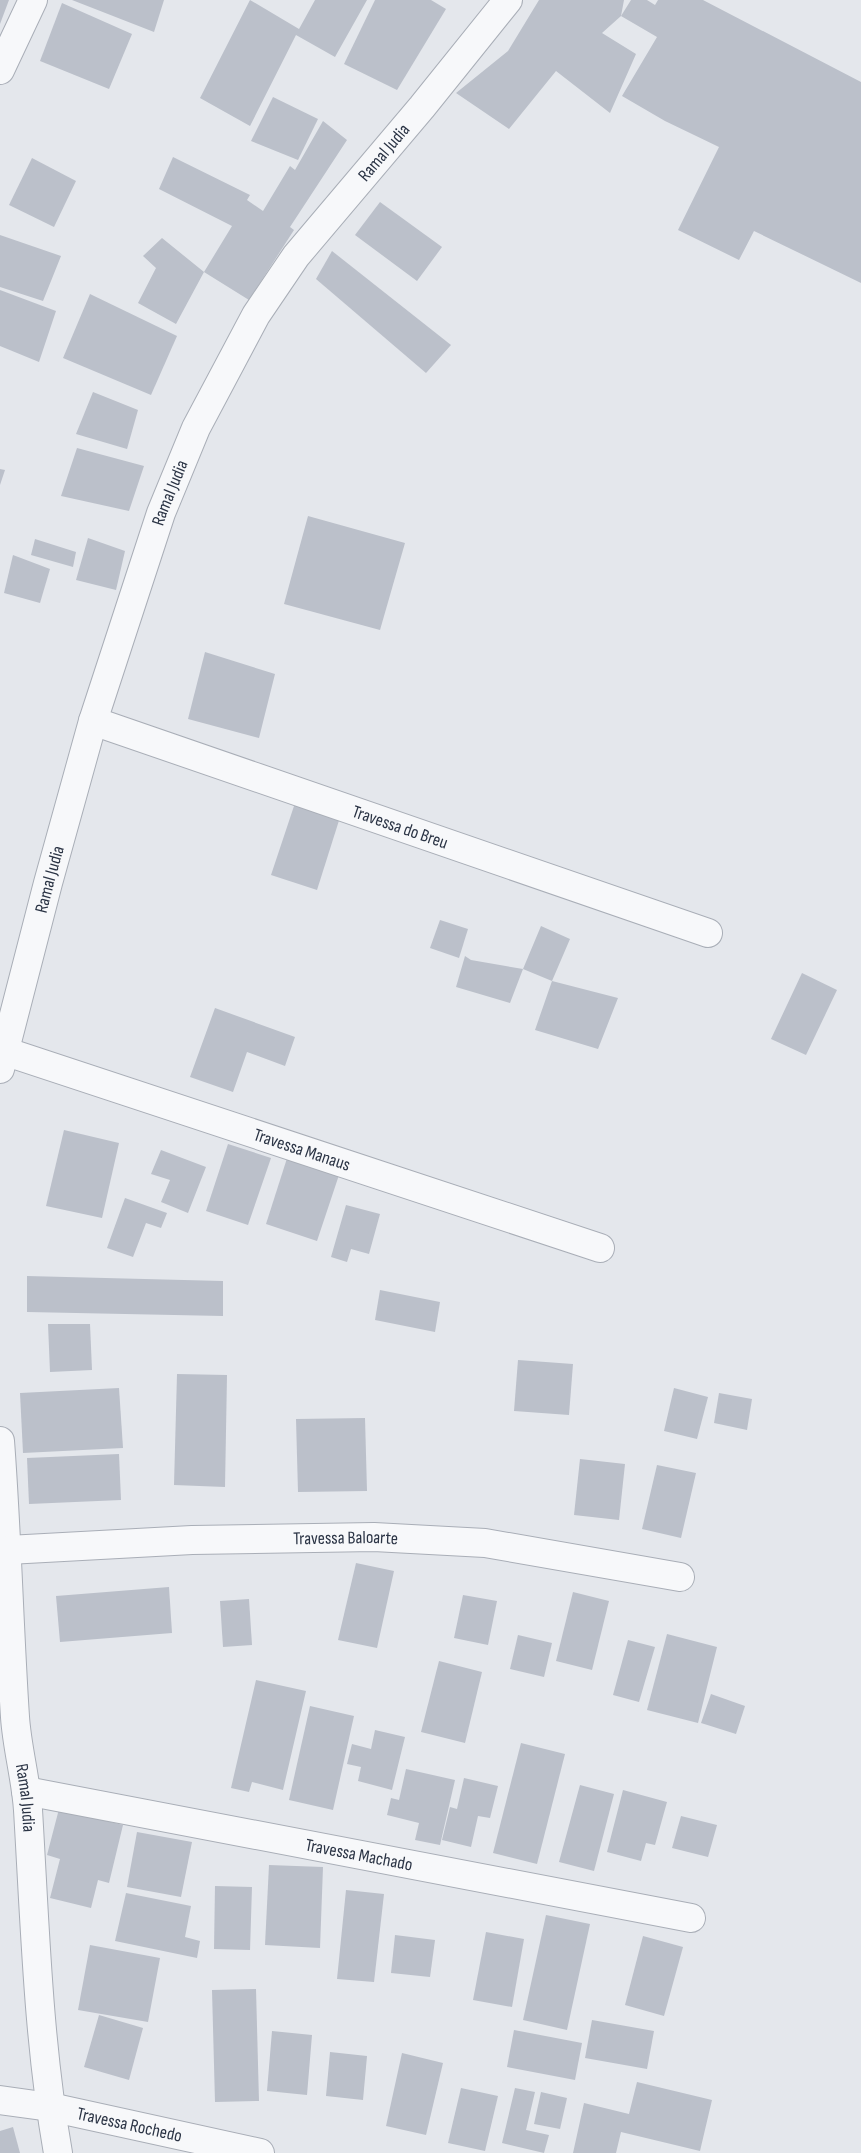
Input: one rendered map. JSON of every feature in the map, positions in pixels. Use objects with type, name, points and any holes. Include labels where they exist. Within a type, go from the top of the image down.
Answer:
[{"type":"street","points":[[0,70],[33,0]]},
{"type":"street","name":"Ramal Judia","points":[[2,1060],[48,883],[94,721],[165,504],[196,428],[256,315],[296,256],[422,107],[508,0]]},
{"type":"street","name":"Travessa do Breu","points":[[94,721],[708,933]]},
{"type":"street","name":"Travessa Manaus","points":[[2,1060],[600,1248]]},
{"type":"street","name":"Ramal Judia","points":[[0,1441],[8,1550],[8,1718],[26,1792],[39,1990],[50,2107],[58,2153]]},
{"type":"street","name":"Travessa Baloarte","points":[[8,1550],[192,1540],[374,1538],[485,1543],[680,1577]]},
{"type":"street","name":"Travessa Machado","points":[[26,1792],[691,1918]]},
{"type":"street","name":"Travessa Rochedo","points":[[0,2100],[50,2107],[260,2153]]},
{"type":"building","points":[[0,0],[9,0],[0,24]]},
{"type":"building","points":[[72,0],[164,0],[154,32]]},
{"type":"building","points":[[250,0],[299,29],[315,0],[367,0],[335,57],[296,35],[250,126],[200,98]]},
{"type":"building","points":[[375,0],[431,0],[446,9],[397,90],[344,64]]},
{"type":"building","points":[[539,0],[624,0],[621,16],[602,33],[636,54],[610,113],[556,71],[509,129],[456,93],[508,51]]},
{"type":"building","points":[[631,0],[647,0],[655,5],[658,0],[703,0],[861,82],[861,283],[754,231],[739,260],[678,230],[719,147],[665,121],[622,96],[657,37],[621,16]]},
{"type":"building","points":[[62,3],[132,34],[109,89],[40,61]]},
{"type":"building","points":[[273,97],[318,119],[298,160],[251,141]]},
{"type":"building","points":[[323,121],[347,140],[290,227],[294,230],[249,300],[204,272],[232,226],[159,189],[173,157],[250,195],[247,200],[263,211],[290,166],[295,170]]},
{"type":"building","points":[[32,158],[76,181],[54,227],[9,205]]},
{"type":"building","points":[[380,202],[442,247],[417,281],[355,235]]},
{"type":"building","points":[[0,235],[61,256],[43,301],[0,287]]},
{"type":"building","points":[[162,238],[204,272],[176,324],[138,303],[156,268],[143,256]]},
{"type":"building","points":[[332,251],[451,345],[426,373],[316,279]]},
{"type":"building","points":[[0,290],[56,311],[39,362],[0,346]]},
{"type":"building","points":[[90,294],[177,336],[151,395],[63,358]]},
{"type":"building","points":[[93,392],[138,410],[127,449],[76,434]]},
{"type":"building","points":[[77,448],[144,466],[129,511],[61,496]]},
{"type":"building","points":[[0,469],[5,470],[0,485]]},
{"type":"building","points":[[308,516],[405,543],[380,630],[284,604]]},
{"type":"building","points":[[88,538],[125,551],[116,590],[76,580]]},
{"type":"building","points":[[35,539],[76,552],[73,567],[31,555]]},
{"type":"building","points":[[13,555],[50,569],[40,603],[4,593]]},
{"type":"building","points":[[205,652],[275,674],[259,738],[188,719]]},
{"type":"building","points":[[296,800],[342,811],[317,890],[271,875]]},
{"type":"building","points":[[440,920],[468,929],[459,958],[430,948]]},
{"type":"building","points":[[541,926],[570,939],[552,981],[523,969]]},
{"type":"building","points":[[465,956],[471,960],[523,969],[510,1003],[456,987]]},
{"type":"building","points":[[802,973],[837,990],[806,1055],[771,1039]]},
{"type":"building","points":[[552,981],[618,998],[598,1049],[535,1030]]},
{"type":"building","points":[[215,1008],[295,1037],[285,1066],[247,1052],[233,1092],[190,1077]]},
{"type":"building","points":[[64,1130],[119,1143],[102,1218],[46,1206]]},
{"type":"building","points":[[228,1144],[271,1158],[248,1225],[206,1211]]},
{"type":"building","points":[[161,1150],[206,1167],[188,1213],[161,1202],[170,1180],[151,1174]]},
{"type":"building","points":[[289,1152],[341,1169],[317,1241],[266,1224]]},
{"type":"building","points":[[125,1198],[167,1213],[161,1228],[146,1223],[133,1257],[107,1248]]},
{"type":"building","points":[[346,1205],[380,1214],[369,1254],[351,1249],[347,1262],[331,1257]]},
{"type":"building","points":[[27,1276],[223,1281],[223,1316],[27,1312]]},
{"type":"building","points":[[380,1290],[440,1302],[435,1332],[375,1320]]},
{"type":"building","points":[[48,1324],[90,1324],[92,1370],[50,1372]]},
{"type":"building","points":[[518,1360],[573,1364],[569,1415],[514,1411]]},
{"type":"building","points":[[177,1374],[227,1375],[225,1487],[174,1485]]},
{"type":"building","points":[[119,1388],[123,1448],[23,1453],[20,1393]]},
{"type":"building","points":[[674,1388],[708,1397],[697,1439],[664,1431]]},
{"type":"building","points":[[719,1393],[752,1399],[747,1430],[714,1423]]},
{"type":"building","points":[[365,1418],[367,1491],[298,1492],[296,1419]]},
{"type":"building","points":[[119,1454],[121,1500],[29,1504],[27,1458]]},
{"type":"building","points":[[580,1459],[625,1464],[619,1520],[574,1515]]},
{"type":"building","points":[[657,1465],[696,1473],[681,1538],[642,1529]]},
{"type":"building","points":[[356,1563],[394,1571],[377,1648],[338,1640]]},
{"type":"building","points":[[169,1587],[172,1633],[60,1642],[56,1596]]},
{"type":"building","points":[[573,1592],[609,1601],[592,1670],[556,1661]]},
{"type":"building","points":[[463,1595],[497,1601],[488,1645],[454,1638]]},
{"type":"building","points":[[249,1599],[252,1645],[223,1647],[220,1601]]},
{"type":"building","points":[[667,1634],[717,1647],[698,1723],[647,1710]]},
{"type":"building","points":[[518,1635],[552,1643],[544,1677],[510,1669]]},
{"type":"building","points":[[628,1640],[655,1647],[639,1702],[613,1695]]},
{"type":"building","points":[[439,1661],[482,1672],[465,1743],[421,1732]]},
{"type":"building","points":[[256,1680],[306,1691],[283,1790],[252,1782],[249,1792],[231,1788]]},
{"type":"building","points":[[711,1694],[745,1706],[736,1734],[701,1723]]},
{"type":"building","points":[[310,1706],[354,1716],[333,1810],[289,1800]]},
{"type":"building","points":[[375,1730],[405,1737],[392,1790],[358,1781],[361,1767],[347,1764],[352,1744],[371,1749]]},
{"type":"building","points":[[521,1743],[565,1754],[537,1864],[493,1853]]},
{"type":"building","points":[[406,1769],[455,1780],[440,1845],[415,1840],[419,1823],[387,1815],[391,1798],[399,1800]]},
{"type":"building","points":[[464,1778],[498,1786],[490,1818],[478,1816],[471,1847],[442,1840],[450,1807],[457,1809]]},
{"type":"building","points":[[580,1785],[614,1794],[594,1871],[559,1862]]},
{"type":"building","points":[[623,1790],[667,1802],[655,1845],[646,1843],[641,1861],[607,1852]]},
{"type":"building","points":[[59,1809],[123,1825],[109,1883],[98,1880],[91,1908],[50,1898],[60,1859],[47,1855]]},
{"type":"building","points":[[681,1816],[717,1825],[708,1857],[672,1848]]},
{"type":"building","points":[[137,1832],[192,1842],[181,1897],[127,1887]]},
{"type":"building","points":[[269,1865],[323,1867],[320,1948],[265,1945]]},
{"type":"building","points":[[215,1886],[252,1887],[250,1950],[214,1949]]},
{"type":"building","points":[[346,1890],[384,1894],[374,1982],[337,1979]]},
{"type":"building","points":[[126,1893],[191,1906],[185,1937],[200,1941],[197,1958],[115,1941]]},
{"type":"building","points":[[546,1915],[590,1924],[567,2030],[523,2020]]},
{"type":"building","points":[[486,1932],[524,1939],[512,2007],[473,2000]]},
{"type":"building","points":[[395,1935],[435,1940],[430,1977],[391,1973]]},
{"type":"building","points":[[643,1936],[683,1947],[664,2016],[625,2005]]},
{"type":"building","points":[[90,1945],[160,1958],[148,2022],[78,2010]]},
{"type":"building","points":[[256,1989],[259,2101],[215,2102],[212,1990]]},
{"type":"building","points":[[99,2015],[143,2028],[129,2080],[84,2067]]},
{"type":"building","points":[[592,2020],[654,2031],[647,2069],[585,2058]]},
{"type":"building","points":[[514,2030],[582,2043],[575,2080],[507,2067]]},
{"type":"building","points":[[272,2031],[312,2035],[307,2095],[267,2091]]},
{"type":"building","points":[[330,2052],[367,2056],[363,2100],[326,2096]]},
{"type":"building","points":[[402,2053],[443,2063],[426,2135],[386,2126]]},
{"type":"building","points":[[637,2082],[712,2100],[700,2151],[621,2132],[616,2153],[573,2153],[584,2103],[629,2114]]},
{"type":"building","points":[[461,2088],[498,2096],[485,2151],[448,2143]]},
{"type":"building","points":[[515,2088],[535,2092],[526,2130],[549,2135],[544,2153],[502,2143]]},
{"type":"building","points":[[541,2092],[567,2098],[560,2129],[534,2124]]},
{"type":"building","points":[[13,2127],[20,2153],[0,2153],[0,2131]]}]
